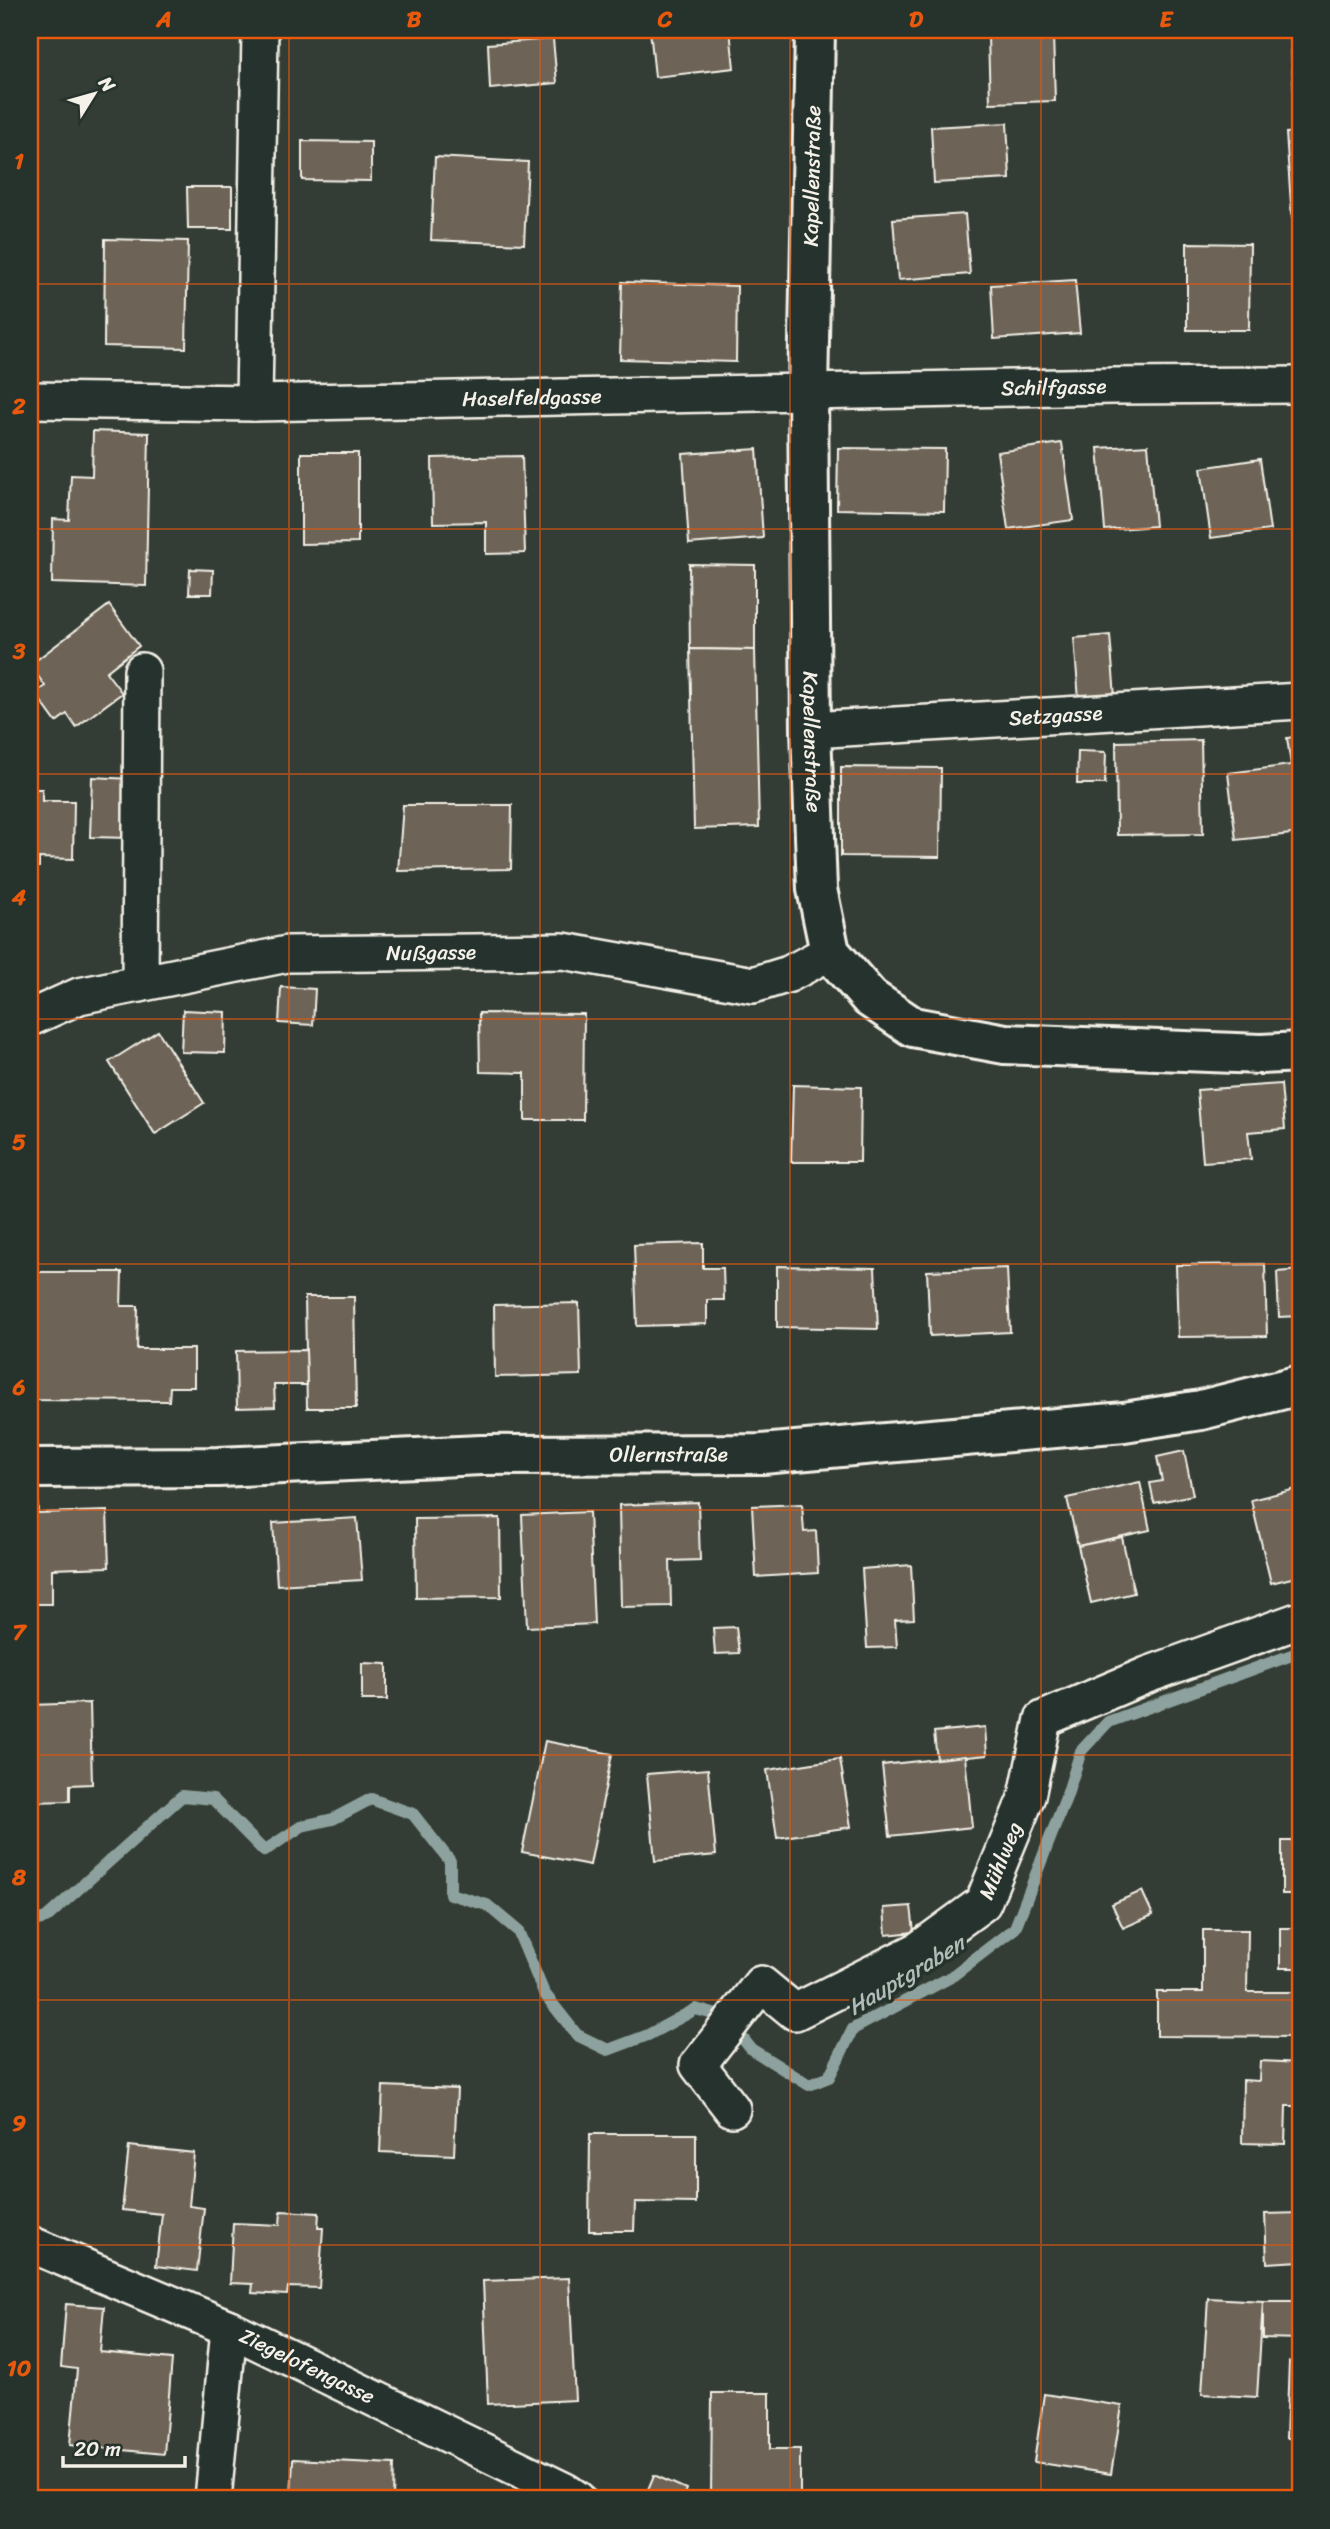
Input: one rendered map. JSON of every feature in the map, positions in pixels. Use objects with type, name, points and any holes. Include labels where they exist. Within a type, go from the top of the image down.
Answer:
[{"type":"street","points":[[254,403],[260,30]]},
{"type":"street","name":"Kapellenstraße","points":[[815,30],[808,392],[811,730],[817,889],[830,952],[870,998],[913,1027],[1005,1044],[1261,1054],[1300,1052]]},
{"type":"street","name":"Schilfgasse","points":[[808,392],[1300,385]]},
{"type":"street","name":"Haselfeldgasse","points":[[30,400],[254,403],[808,392]]},
{"type":"street","points":[[140,984],[142,671]]},
{"type":"street","name":"Setzgasse","points":[[811,730],[1300,701]]},
{"type":"street","name":"Nußgasse","points":[[30,1018],[79,996],[287,954],[563,951],[753,985],[789,974],[830,952]]},
{"type":"street","name":"Ollernstraße","points":[[30,1468],[218,1467],[481,1455],[762,1454],[1124,1422],[1201,1410],[1300,1385]]},
{"type":"street","name":"Mühlweg","points":[[732,2109],[698,2065],[761,1984],[796,2012],[917,1951],[983,1903],[1027,1796],[1043,1719],[1147,1675],[1300,1620]]},
{"type":"street","name":"Ziegelofengasse","points":[[30,2244],[229,2328],[569,2496]]},
{"type":"street","points":[[213,2499],[229,2328]]},
{"type":"building","points":[[650,30],[730,30],[734,68],[655,77]]},
{"type":"building","points":[[1290,30],[1300,30],[1300,109],[1295,110]]},
{"type":"building","points":[[1053,34],[1055,101],[990,103],[988,36]]},
{"type":"building","points":[[553,39],[557,83],[490,89],[488,44]]},
{"type":"building","points":[[1007,123],[1010,179],[934,183],[931,127]]},
{"type":"building","points":[[1300,132],[1300,218],[1292,218],[1286,133]]},
{"type":"building","points":[[302,141],[371,142],[371,181],[302,180]]},
{"type":"building","points":[[435,157],[528,162],[524,244],[431,240]]},
{"type":"building","points":[[187,187],[232,187],[232,229],[188,229]]},
{"type":"building","points":[[965,214],[970,274],[898,280],[893,219]]},
{"type":"building","points":[[105,239],[188,241],[186,348],[104,346]]},
{"type":"building","points":[[1187,243],[1250,244],[1249,330],[1187,330]]},
{"type":"building","points":[[1075,280],[1080,333],[994,339],[991,285]]},
{"type":"building","points":[[622,282],[737,286],[736,362],[620,359]]},
{"type":"building","points":[[93,431],[149,433],[146,586],[52,583],[53,519],[69,520],[71,475],[92,476]]},
{"type":"building","points":[[1062,443],[1073,520],[1008,529],[997,452]]},
{"type":"building","points":[[1148,445],[1155,526],[1105,530],[1098,448]]},
{"type":"building","points":[[838,448],[945,449],[944,511],[837,509]]},
{"type":"building","points":[[757,449],[763,538],[689,544],[683,454]]},
{"type":"building","points":[[301,453],[358,453],[358,543],[301,544]]},
{"type":"building","points":[[522,456],[525,553],[486,554],[486,522],[433,523],[432,458]]},
{"type":"building","points":[[1260,459],[1270,530],[1211,538],[1201,468]]},
{"type":"building","points":[[689,564],[755,565],[755,650],[690,649]]},
{"type":"building","points":[[190,569],[213,570],[212,594],[189,594]]},
{"type":"building","points":[[109,605],[139,646],[106,672],[122,693],[76,727],[67,714],[56,722],[35,693],[45,686],[30,665]]},
{"type":"building","points":[[1110,635],[1115,697],[1079,700],[1074,638]]},
{"type":"building","points":[[690,649],[755,650],[759,827],[694,829]]},
{"type":"building","points":[[1300,736],[1300,833],[1236,840],[1228,773],[1291,765],[1287,738]]},
{"type":"building","points":[[1201,740],[1203,834],[1117,835],[1116,742]]},
{"type":"building","points":[[1078,751],[1106,752],[1105,784],[1077,784]]},
{"type":"building","points":[[841,767],[941,768],[940,857],[841,856]]},
{"type":"building","points":[[92,777],[131,779],[129,838],[90,837]]},
{"type":"building","points":[[30,789],[42,789],[42,801],[74,801],[73,859],[39,858],[39,867],[30,867]]},
{"type":"building","points":[[403,805],[512,805],[511,869],[398,871]]},
{"type":"building","points":[[281,987],[315,989],[313,1025],[279,1023]]},
{"type":"building","points":[[183,1010],[226,1012],[225,1053],[181,1052]]},
{"type":"building","points":[[479,1013],[584,1014],[583,1120],[525,1120],[525,1073],[480,1072]]},
{"type":"building","points":[[158,1031],[204,1103],[155,1134],[109,1062]]},
{"type":"building","points":[[1281,1084],[1285,1129],[1248,1132],[1251,1159],[1203,1162],[1197,1090]]},
{"type":"building","points":[[793,1085],[861,1087],[860,1162],[791,1162]]},
{"type":"building","points":[[703,1243],[703,1268],[723,1268],[724,1300],[707,1300],[707,1324],[637,1326],[634,1245]]},
{"type":"building","points":[[1265,1264],[1267,1336],[1178,1337],[1176,1265]]},
{"type":"building","points":[[777,1266],[875,1268],[878,1329],[777,1327]]},
{"type":"building","points":[[1007,1268],[1010,1332],[930,1336],[927,1271]]},
{"type":"building","points":[[1300,1270],[1300,1316],[1279,1317],[1277,1272]]},
{"type":"building","points":[[30,1272],[122,1272],[121,1306],[138,1306],[137,1349],[194,1349],[194,1387],[170,1387],[169,1401],[30,1400]]},
{"type":"building","points":[[305,1297],[354,1297],[356,1408],[307,1408]]},
{"type":"building","points":[[579,1303],[581,1375],[495,1377],[494,1305]]},
{"type":"building","points":[[306,1350],[307,1385],[274,1385],[275,1407],[237,1408],[236,1351]]},
{"type":"building","points":[[1184,1451],[1193,1495],[1154,1503],[1150,1483],[1162,1481],[1157,1457]]},
{"type":"building","points":[[1140,1482],[1150,1530],[1078,1546],[1067,1498]]},
{"type":"building","points":[[1300,1488],[1300,1576],[1271,1583],[1251,1500]]},
{"type":"building","points":[[30,1492],[37,1492],[38,1513],[107,1511],[109,1567],[52,1569],[52,1604],[30,1604]]},
{"type":"building","points":[[698,1502],[700,1560],[670,1561],[671,1606],[621,1607],[619,1505]]},
{"type":"building","points":[[802,1504],[804,1532],[816,1531],[818,1573],[756,1577],[752,1506]]},
{"type":"building","points":[[589,1512],[594,1624],[527,1627],[522,1515]]},
{"type":"building","points":[[357,1518],[362,1580],[277,1585],[273,1523]]},
{"type":"building","points":[[500,1518],[501,1597],[416,1598],[415,1519]]},
{"type":"building","points":[[1122,1537],[1134,1593],[1091,1603],[1078,1546]]},
{"type":"building","points":[[911,1565],[914,1619],[895,1620],[897,1647],[867,1648],[862,1569]]},
{"type":"building","points":[[736,1627],[739,1653],[715,1654],[713,1628]]},
{"type":"building","points":[[362,1663],[387,1664],[387,1700],[362,1700]]},
{"type":"building","points":[[90,1703],[92,1784],[70,1785],[70,1801],[30,1802],[30,1705]]},
{"type":"building","points":[[1300,1703],[1300,1795],[1299,1795]]},
{"type":"building","points":[[985,1727],[987,1755],[937,1760],[934,1732]]},
{"type":"building","points":[[545,1741],[612,1754],[590,1865],[522,1852]]},
{"type":"building","points":[[965,1756],[972,1827],[890,1836],[882,1765]]},
{"type":"building","points":[[840,1759],[851,1827],[777,1838],[767,1770]]},
{"type":"building","points":[[708,1769],[716,1855],[655,1861],[647,1774]]},
{"type":"building","points":[[1282,1841],[1300,1841],[1300,1894],[1282,1894]]},
{"type":"building","points":[[1142,1891],[1153,1915],[1123,1928],[1112,1904]]},
{"type":"building","points":[[911,1906],[914,1932],[886,1935],[884,1908]]},
{"type":"building","points":[[1280,1928],[1300,1928],[1300,1968],[1280,1968]]},
{"type":"building","points":[[1203,1930],[1248,1930],[1247,1992],[1300,1992],[1300,2037],[1157,2036],[1157,1992],[1203,1992]]},
{"type":"building","points":[[1260,2061],[1300,2063],[1300,2106],[1286,2106],[1285,2144],[1242,2143],[1243,2080],[1259,2081]]},
{"type":"building","points":[[383,2086],[457,2089],[454,2155],[380,2152]]},
{"type":"building","points":[[590,2134],[696,2134],[696,2203],[635,2202],[634,2231],[589,2231]]},
{"type":"building","points":[[129,2146],[194,2153],[189,2206],[204,2208],[197,2271],[156,2266],[162,2214],[122,2210]]},
{"type":"building","points":[[281,2211],[319,2213],[318,2228],[323,2228],[319,2288],[288,2287],[287,2295],[252,2293],[253,2284],[230,2283],[233,2223],[280,2225]]},
{"type":"building","points":[[1300,2213],[1300,2261],[1267,2263],[1265,2214]]},
{"type":"building","points":[[569,2278],[575,2400],[488,2404],[483,2281]]},
{"type":"building","points":[[1208,2298],[1263,2301],[1257,2397],[1202,2394]]},
{"type":"building","points":[[1263,2301],[1300,2301],[1300,2339],[1263,2338]]},
{"type":"building","points":[[66,2304],[104,2307],[100,2352],[172,2359],[164,2454],[70,2445],[77,2369],[61,2367]]},
{"type":"building","points":[[1289,2362],[1300,2363],[1300,2438],[1286,2438]]},
{"type":"building","points":[[712,2393],[770,2393],[770,2449],[800,2449],[800,2499],[711,2499]]},
{"type":"building","points":[[1044,2394],[1122,2406],[1111,2474],[1034,2462]]},
{"type":"building","points":[[293,2459],[394,2464],[393,2499],[291,2499]]},
{"type":"building","points":[[654,2475],[686,2489],[682,2499],[644,2499]]},
{"type":"waterway","name":"Hauptgraben","points":[[30,1922],[46,1918],[182,1796],[213,1799],[264,1851],[302,1826],[333,1819],[371,1799],[413,1814],[450,1861],[450,1894],[487,1905],[518,1931],[544,1993],[577,2035],[608,2050],[648,2035],[696,2009],[727,2018],[751,2049],[809,2085],[829,2077],[853,2029],[951,1977],[1015,1928],[1067,1795],[1081,1751],[1108,1722],[1300,1652]]}]
